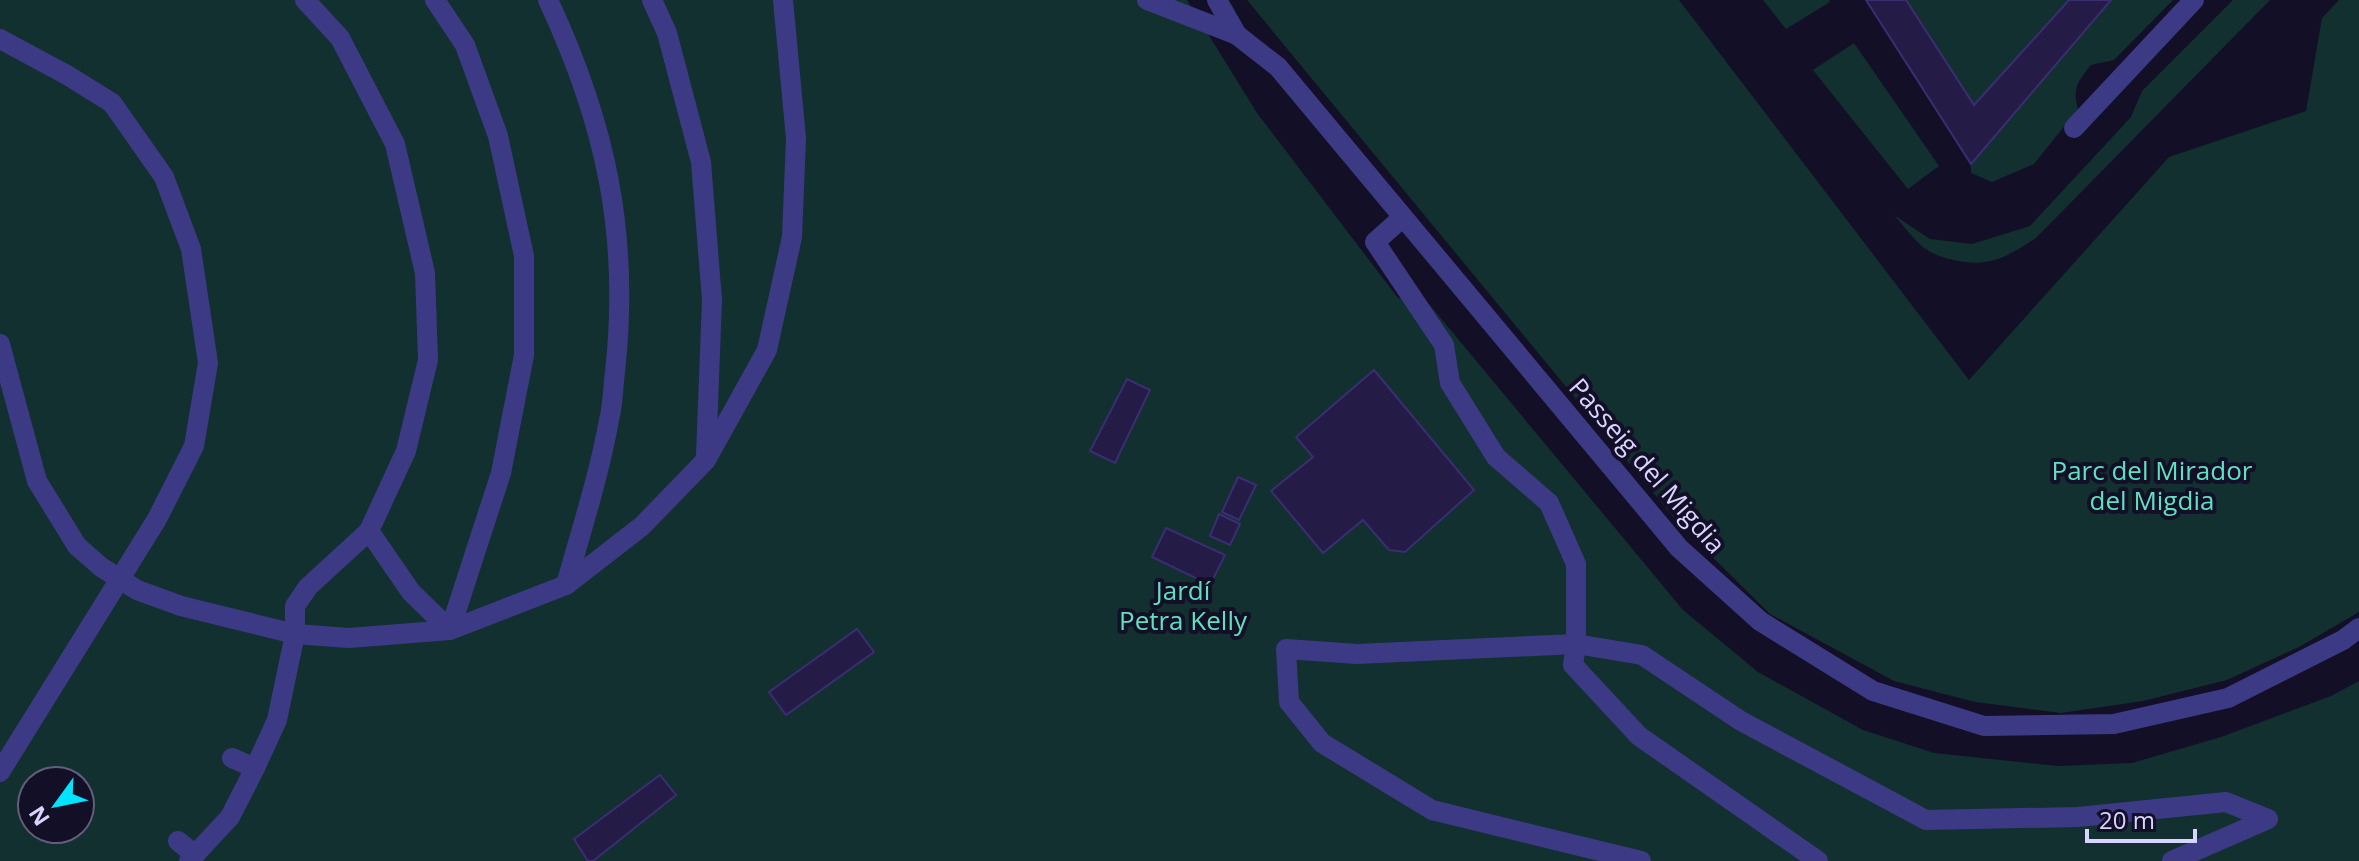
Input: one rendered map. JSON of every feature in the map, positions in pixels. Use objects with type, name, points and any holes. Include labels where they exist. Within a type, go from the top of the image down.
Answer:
[{"type":"street","points":[[178,841],[192,858],[230,817],[277,720],[295,634],[295,606],[308,587],[369,531],[406,451],[428,360],[425,273],[395,144],[340,38],[305,0]]},
{"type":"street","points":[[435,0],[465,45],[498,136],[524,256],[524,355],[501,473],[450,630]]},
{"type":"street","points":[[548,0],[578,69],[603,149],[617,226],[620,322],[610,419],[566,585]]},
{"type":"street","points":[[652,0],[667,33],[701,162],[712,300],[706,460]]},
{"type":"street","points":[[0,344],[37,481],[77,546],[101,567],[137,590],[181,606],[295,634],[349,638],[450,630],[566,585],[642,526],[706,460],[767,350],[792,237],[796,138],[783,0]]},
{"type":"street","name":"Passeig del Migdia","points":[[1147,0],[1237,35],[1278,67],[1679,548],[1760,621],[1873,691],[1984,726],[2114,724],[2228,698],[2343,640],[2359,628]]},
{"type":"street","points":[[1217,0],[1237,35]]},
{"type":"street","points":[[2074,128],[2194,0]]},
{"type":"street","points":[[0,39],[112,103],[164,177],[191,249],[208,363],[194,446],[157,519],[0,772]]},
{"type":"street","points":[[1402,218],[1375,242],[1444,345],[1450,383],[1496,457],[1549,503],[1576,564],[1573,665],[1639,736],[1818,861]]},
{"type":"street","points":[[369,531],[411,592],[450,630]]},
{"type":"street","points":[[1641,861],[1432,810],[1322,743],[1289,702],[1286,649],[1357,654],[1576,644],[1642,655],[1741,721],[1926,820],[2078,817],[2226,802],[2268,819],[2172,861]]},
{"type":"street","points":[[232,758],[255,768]]},
{"type":"green space","name":"Jardí Petra Kelly","points":[[0,0],[1187,0],[1257,113],[1398,298],[1429,304],[1683,610],[1758,672],[1863,730],[1934,753],[2058,766],[2132,763],[2221,737],[2331,696],[2359,681],[2359,861],[0,861]]},
{"type":"green space","name":"Parc del Mirador del Migdia","points":[[1247,0],[1679,0],[1969,380],[2169,157],[2306,111],[2322,18],[2339,0],[2359,0],[2359,612],[2299,647],[2227,680],[2143,701],[2061,713],[1975,702],[1894,681],[1770,614],[1680,525]]},
{"type":"green space","points":[[1763,0],[1829,0],[1830,2],[1786,29]]},
{"type":"green space","points":[[1906,0],[2069,0],[1974,105]]},
{"type":"green space","points":[[2111,0],[2173,0],[2114,60],[2091,65],[2077,85],[2078,109],[2034,164],[1992,182],[1971,173],[1971,164]]},
{"type":"green space","points":[[2233,0],[2270,0],[2026,245],[1988,262],[1950,259],[1924,248],[1894,215],[1930,239],[1972,244],[2030,226],[2131,117],[2142,91]]},
{"type":"green space","points":[[1854,43],[1939,166],[1908,189],[1813,70]]},
{"type":"building","points":[[1866,0],[1906,0],[1974,105],[2069,0],[2111,0],[1971,164]]},
{"type":"building","points":[[1374,370],[1474,490],[1405,552],[1389,550],[1363,520],[1323,553],[1271,491],[1313,457],[1296,437]]},
{"type":"building","points":[[1127,379],[1150,390],[1115,463],[1090,451]]},
{"type":"building","points":[[1238,477],[1256,485],[1239,520],[1222,512]]},
{"type":"building","points":[[1219,514],[1240,524],[1230,545],[1210,536]]},
{"type":"building","points":[[1166,528],[1225,555],[1210,585],[1152,557]]},
{"type":"building","points":[[857,629],[874,652],[786,715],[769,692]]},
{"type":"building","points":[[660,775],[676,795],[593,861],[588,861],[574,839]]}]
